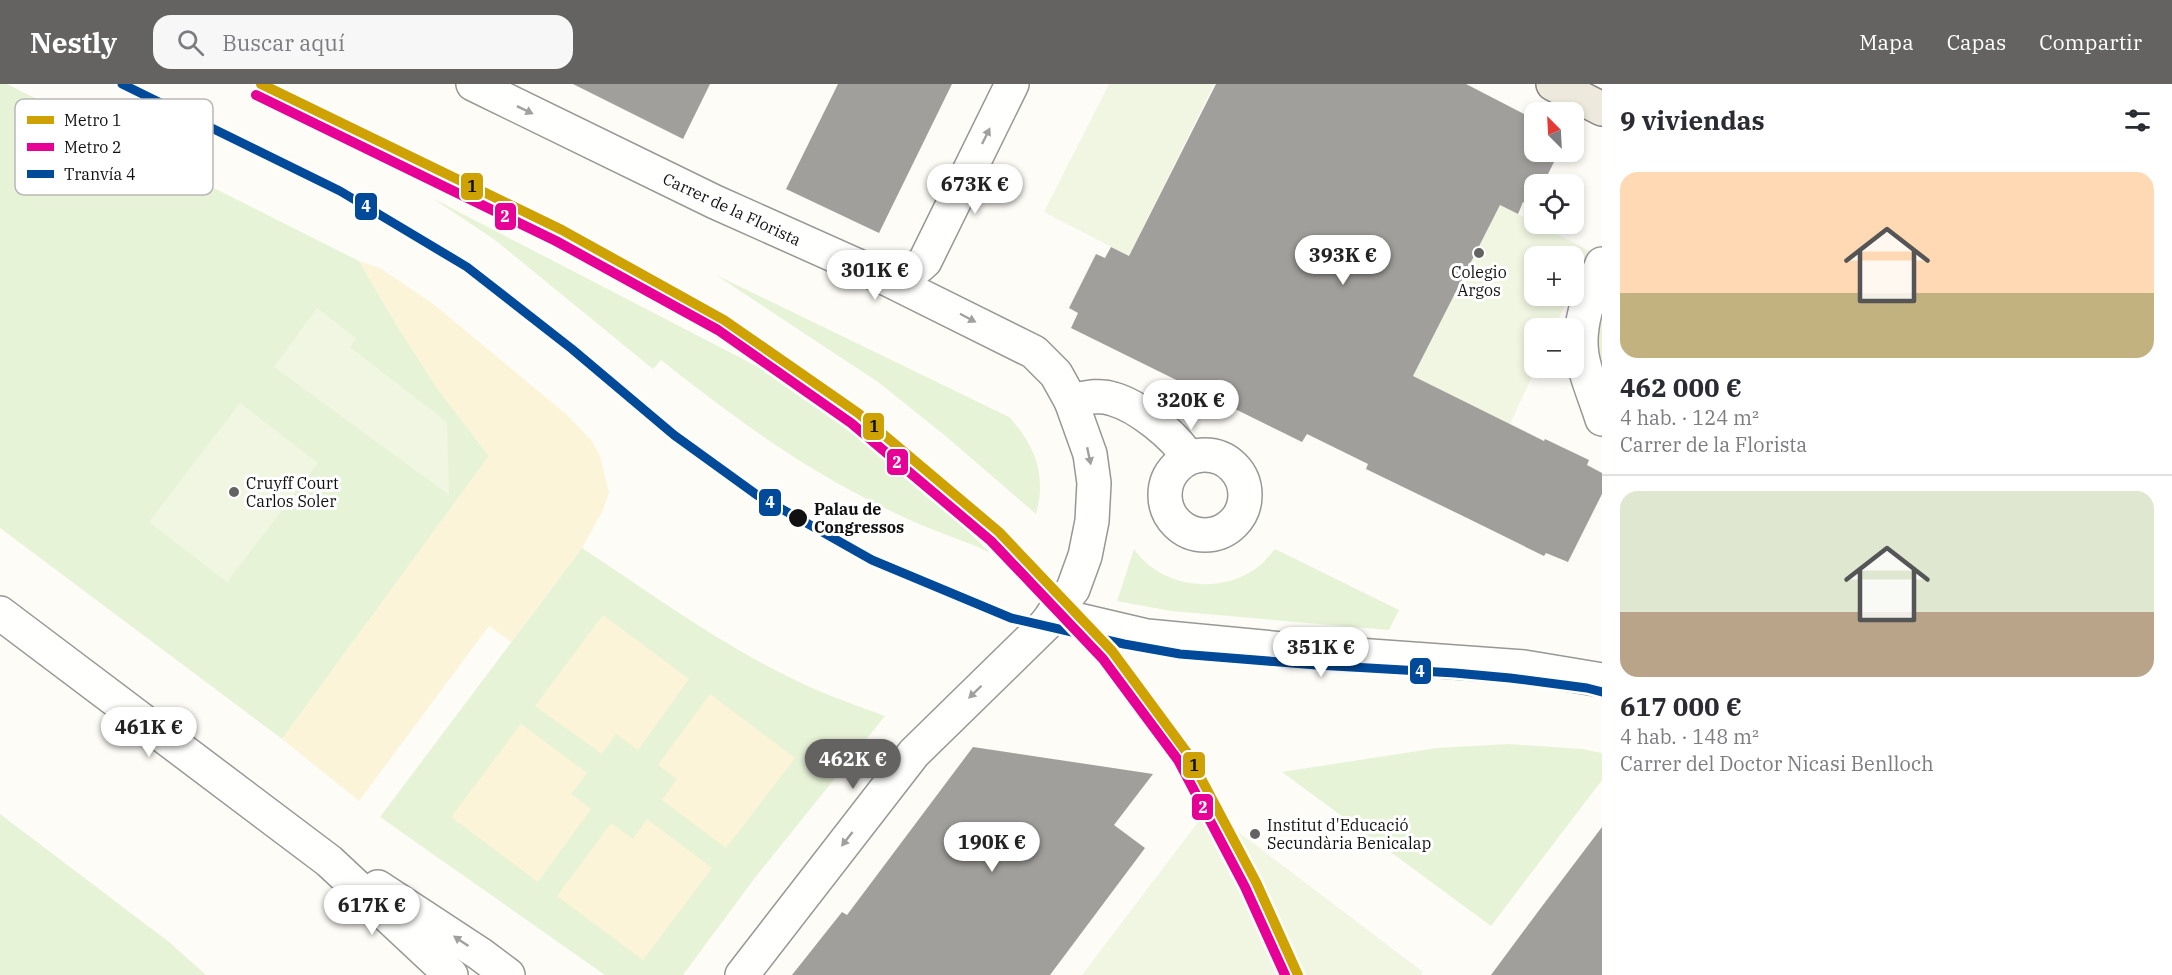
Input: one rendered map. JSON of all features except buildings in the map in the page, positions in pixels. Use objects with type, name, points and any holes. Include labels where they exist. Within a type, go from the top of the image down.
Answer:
[{"type":"main road","points":[[1553,84],[1601,100]]},
{"type":"street","name":"Carrer de la Florista","points":[[473,84],[715,202],[885,278],[1034,352],[1056,374],[1071,400],[1090,454],[1094,483],[1092,521],[1085,555],[1073,589],[1053,614],[914,753],[742,975]]},
{"type":"street","points":[[885,278],[904,276],[916,270],[925,261],[1012,84]]},
{"type":"street","points":[[1602,264],[1582,323],[1582,355],[1602,419]]},
{"type":"street","points":[[1071,400],[1094,396],[1113,399],[1132,408],[1170,435],[1188,459]]},
{"type":"street","points":[[0,613],[328,861],[451,975]]},
{"type":"street","points":[[1053,614],[1147,636],[1316,652],[1453,660],[1524,667],[1602,680]]},
{"type":"street","points":[[328,861],[388,892],[508,975]]},
{"type":"green space","points":[[0,84],[7,84],[37,99],[15,99],[15,195],[213,195],[213,188],[359,261],[437,388],[489,456],[282,739],[0,528]]},
{"type":"green space","points":[[1109,84],[1214,84],[1129,256],[1044,212]]},
{"type":"green space","points":[[432,198],[762,369],[924,486],[990,553],[906,518],[841,485],[761,435],[661,360],[653,369],[495,240]]},
{"type":"green space","points":[[1500,205],[1524,217],[1524,234],[1557,234],[1580,246],[1524,246],[1524,306],[1564,306],[1559,318],[1524,318],[1524,378],[1531,378],[1510,424],[1413,376]]},
{"type":"green space","points":[[1584,248],[1590,251],[1584,264]]},
{"type":"green space","points":[[716,275],[1009,417],[1026,438],[1036,461],[1040,486],[1036,514],[948,438],[878,382]]},
{"type":"green space","points":[[317,308],[356,338],[350,347],[447,422],[449,495],[274,367]]},
{"type":"green space","points":[[1602,322],[1602,408],[1591,341]]},
{"type":"green space","name":"Cruyff Court Carlos Soler","points":[[240,403],[318,463],[227,582],[149,522]]},
{"type":"green space","points":[[582,548],[679,613],[753,658],[792,679],[885,716],[754,879],[683,975],[605,975],[380,817]]},
{"type":"green space","points":[[1134,549],[1145,562],[1159,572],[1190,583],[1207,584],[1240,577],[1258,567],[1275,549],[1399,610],[1389,630],[1171,611],[1117,601]]},
{"type":"green space","points":[[1509,744],[1582,749],[1602,753],[1602,780],[1491,926],[1282,772],[1437,748]]},
{"type":"green space","points":[[1208,809],[1423,972],[1421,975],[1082,975]]},
{"type":"green space","points":[[0,814],[169,942],[206,975],[0,975]]},
{"type":"sand","points":[[359,261],[380,268],[432,303],[566,414],[591,440],[600,456],[609,493],[602,512],[582,548],[511,642],[489,626],[359,801],[282,739],[489,456],[437,388]]},
{"type":"sand","points":[[603,615],[689,679],[638,750],[616,734],[602,754],[535,706]]},
{"type":"sand","points":[[710,694],[795,758],[726,848],[662,800],[677,779],[658,765]]},
{"type":"sand","points":[[521,724],[587,773],[571,794],[591,809],[538,882],[451,817]]},
{"type":"sand","points":[[647,819],[712,868],[643,960],[557,896],[611,823],[633,839]]},
{"type":"metro line","name":"1","points":[[261,84],[562,230],[724,320],[858,413],[999,532],[1112,651],[1188,754],[1256,882],[1298,975]]},
{"type":"metro line","name":"2","points":[[256,95],[556,241],[718,330],[851,423],[991,541],[1103,659],[1178,760],[1245,887],[1285,975]]},
{"type":"tram line","name":"4","points":[[122,84],[153,99]]},
{"type":"tram line","name":"4","points":[[213,129],[340,191],[467,267],[572,349],[674,435],[757,495],[872,560],[1011,618],[1124,644],[1180,654],[1455,673],[1510,678],[1602,692]]},
{"type":"place","name":"Colegio Argos","points":[[1479,253]]},
{"type":"place","name":"Cruyff Court Carlos Soler","points":[[234,492]]},
{"type":"place","name":"Palau de Congressos","points":[[798,518]]},
{"type":"place","name":"Institut d'Educació Secundària Benicalap","points":[[1255,834]]}]
